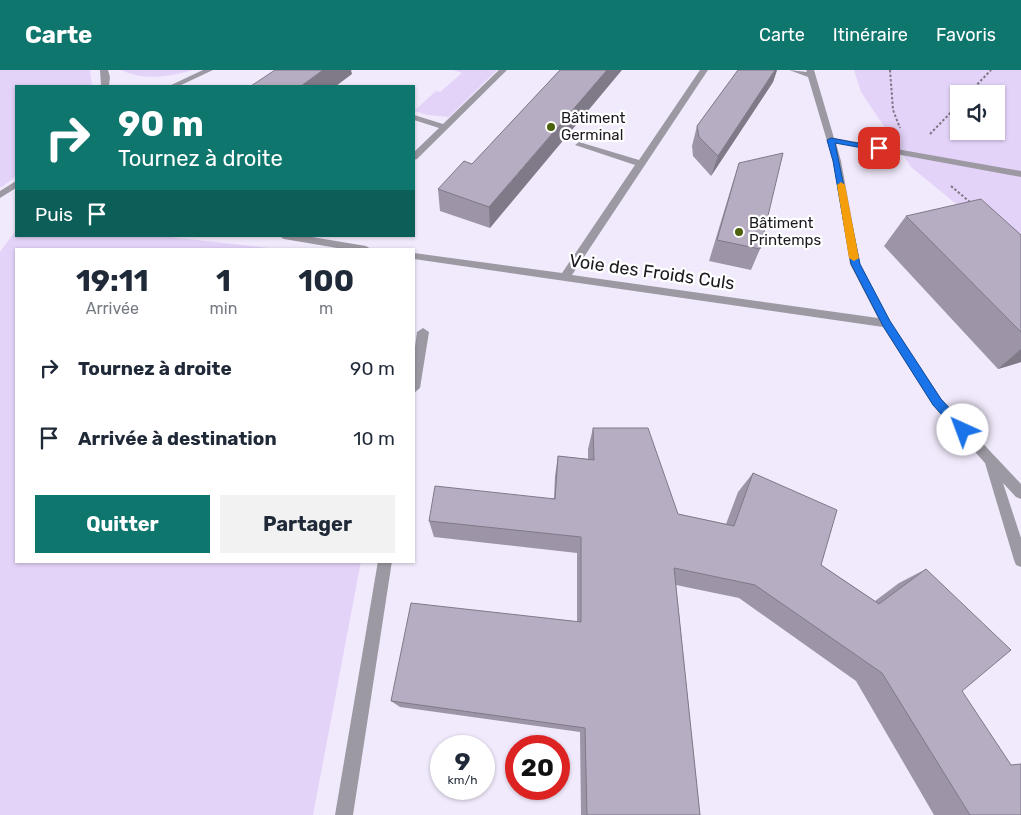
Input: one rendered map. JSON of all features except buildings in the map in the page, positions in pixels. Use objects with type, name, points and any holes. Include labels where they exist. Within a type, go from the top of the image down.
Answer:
[{"type":"lane","points":[[104,70],[105,85]]},
{"type":"lane","points":[[175,85],[209,70]]},
{"type":"lane","points":[[415,156],[503,70]]},
{"type":"lane","points":[[564,278],[704,70]]},
{"type":"lane","points":[[793,70],[811,73],[837,161],[855,264],[886,323],[937,402],[1021,493]]},
{"type":"lane","points":[[415,117],[445,127]]},
{"type":"lane","points":[[831,140],[1021,174]]},
{"type":"lane","points":[[579,145],[641,164]]},
{"type":"lane","points":[[1,194],[15,185]]},
{"type":"lane","points":[[1,194],[15,195]]},
{"type":"lane","points":[[299,237],[329,239],[362,248]]},
{"type":"lane","name":"Voie des Froids Culs","points":[[415,256],[886,323]]},
{"type":"lane","points":[[415,382],[423,332]]},
{"type":"lane","points":[[990,459],[1021,560]]},
{"type":"lane","points":[[344,815],[386,563]]},
{"type":"path","points":[[890,70],[893,110],[911,154]]},
{"type":"path","points":[[977,85],[991,70]]},
{"type":"shaded area","points":[[0,70],[90,70],[92,85],[15,85],[15,177],[0,187]]},
{"type":"shaded area","points":[[121,70],[193,70],[148,77]]},
{"type":"shaded area","points":[[453,70],[497,70],[449,117],[428,115],[415,111],[436,91],[440,92],[462,73]]},
{"type":"shaded area","points":[[854,70],[1021,70],[1021,257],[911,167],[861,92]]},
{"type":"shaded area","points":[[15,231],[15,237],[169,237],[269,248],[15,248],[15,563],[361,563],[313,815],[0,815],[0,252]]},
{"type":"slow traffic","points":[[841,185],[854,258]]},
{"type":"place","name":"Bâtiment Germinal","points":[[551,127]]},
{"type":"place","name":"Bâtiment Printemps","points":[[739,232]]},
{"type":"route","points":[[879,148],[831,140],[837,161],[855,264],[886,323],[937,402],[963,430]]}]
